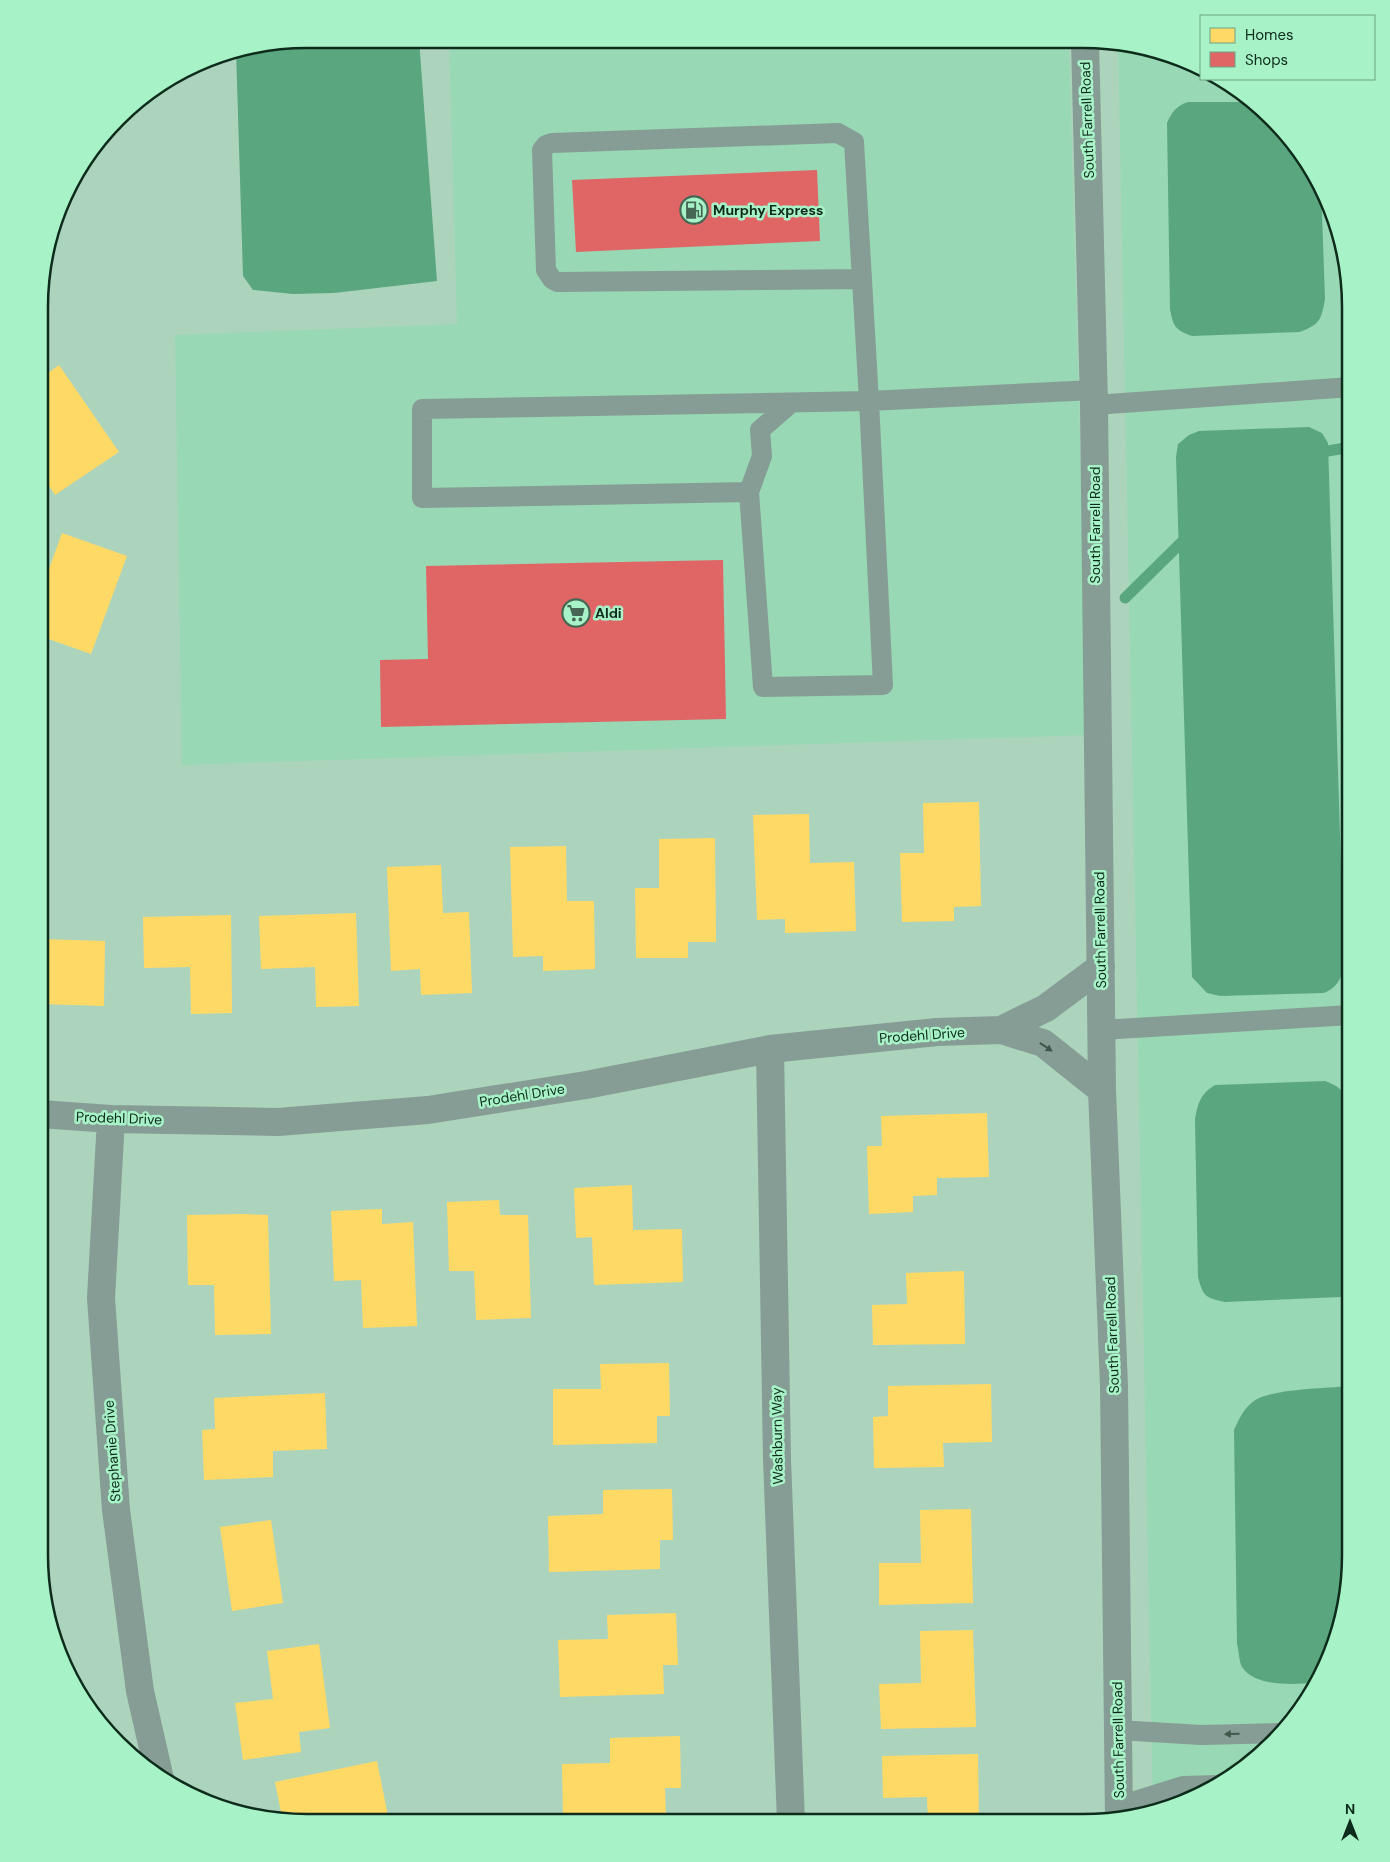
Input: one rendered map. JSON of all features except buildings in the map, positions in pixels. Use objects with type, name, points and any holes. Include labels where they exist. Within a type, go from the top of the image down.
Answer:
[{"type":"street","name":"South Farrell Road","points":[[1085,48],[1094,398],[1102,1090],[1114,1386],[1119,1812]]},
{"type":"street","name":"Prodehl Drive","points":[[1001,1030],[1046,1008],[1101,967]]},
{"type":"street","name":"Prodehl Drive","points":[[48,1115],[111,1119],[278,1122],[428,1110],[586,1086],[770,1049],[937,1032],[1001,1030],[1043,1043],[1102,1090]]},
{"type":"street","name":"Washburn Way","points":[[770,1049],[777,1459],[791,1814]]},
{"type":"street","name":"Stephanie Drive","points":[[111,1119],[101,1298],[116,1510],[140,1691],[157,1767]]},
{"type":"lane","points":[[791,403],[760,430],[762,456],[748,492],[763,687],[883,685],[869,402],[862,279],[854,142],[838,132],[552,143],[546,145],[542,150],[546,270],[552,279],[557,282],[862,279]]},
{"type":"lane","points":[[748,492],[422,498],[422,409],[1094,398],[1342,387]]},
{"type":"lane","points":[[1101,1030],[1342,1016]]},
{"type":"lane","points":[[1118,1730],[1201,1735],[1272,1733]]},
{"type":"lane","points":[[1120,1812],[1182,1786],[1203,1785]]},
{"type":"shaded area","points":[[290,48],[420,48],[437,281],[334,293],[293,294],[253,290],[243,276],[236,57],[256,52]]},
{"type":"shaded area","points":[[449,48],[1069,48],[1088,735],[182,765],[175,335],[457,324]]},
{"type":"shaded area","points":[[1118,50],[1151,56],[1198,74],[1200,75],[1200,80],[1213,82],[1241,101],[1267,123],[1299,163],[1323,207],[1338,256],[1342,290],[1342,1572],[1338,1606],[1323,1655],[1308,1685],[1289,1713],[1267,1739],[1241,1761],[1213,1780],[1183,1795],[1153,1805]]},
{"type":"shaded area","points":[[1188,102],[1242,102],[1267,123],[1289,149],[1308,177],[1322,204],[1325,299],[1321,317],[1312,327],[1300,332],[1192,336],[1176,327],[1172,320],[1170,309],[1167,123],[1180,105]]},
{"type":"shaded area","points":[[1309,427],[1322,433],[1328,443],[1342,902],[1342,973],[1332,989],[1324,993],[1220,996],[1207,993],[1192,977],[1176,457],[1178,444],[1189,435],[1199,431]]},
{"type":"shaded area","points":[[1325,1081],[1342,1091],[1341,1297],[1225,1302],[1213,1299],[1203,1292],[1198,1277],[1195,1120],[1200,1100],[1215,1085]]},
{"type":"shaded area","points":[[1342,1386],[1342,1572],[1338,1606],[1323,1655],[1309,1683],[1266,1682],[1248,1674],[1242,1667],[1237,1644],[1234,1430],[1247,1407],[1254,1401],[1272,1394]]},
{"type":"waterway","points":[[1314,455],[1342,449]]},
{"type":"waterway","points":[[1125,598],[1189,535]]},
{"type":"place","name":"Murphy Express","points":[[694,210]]},
{"type":"place","name":"Aldi","points":[[576,613]]}]
